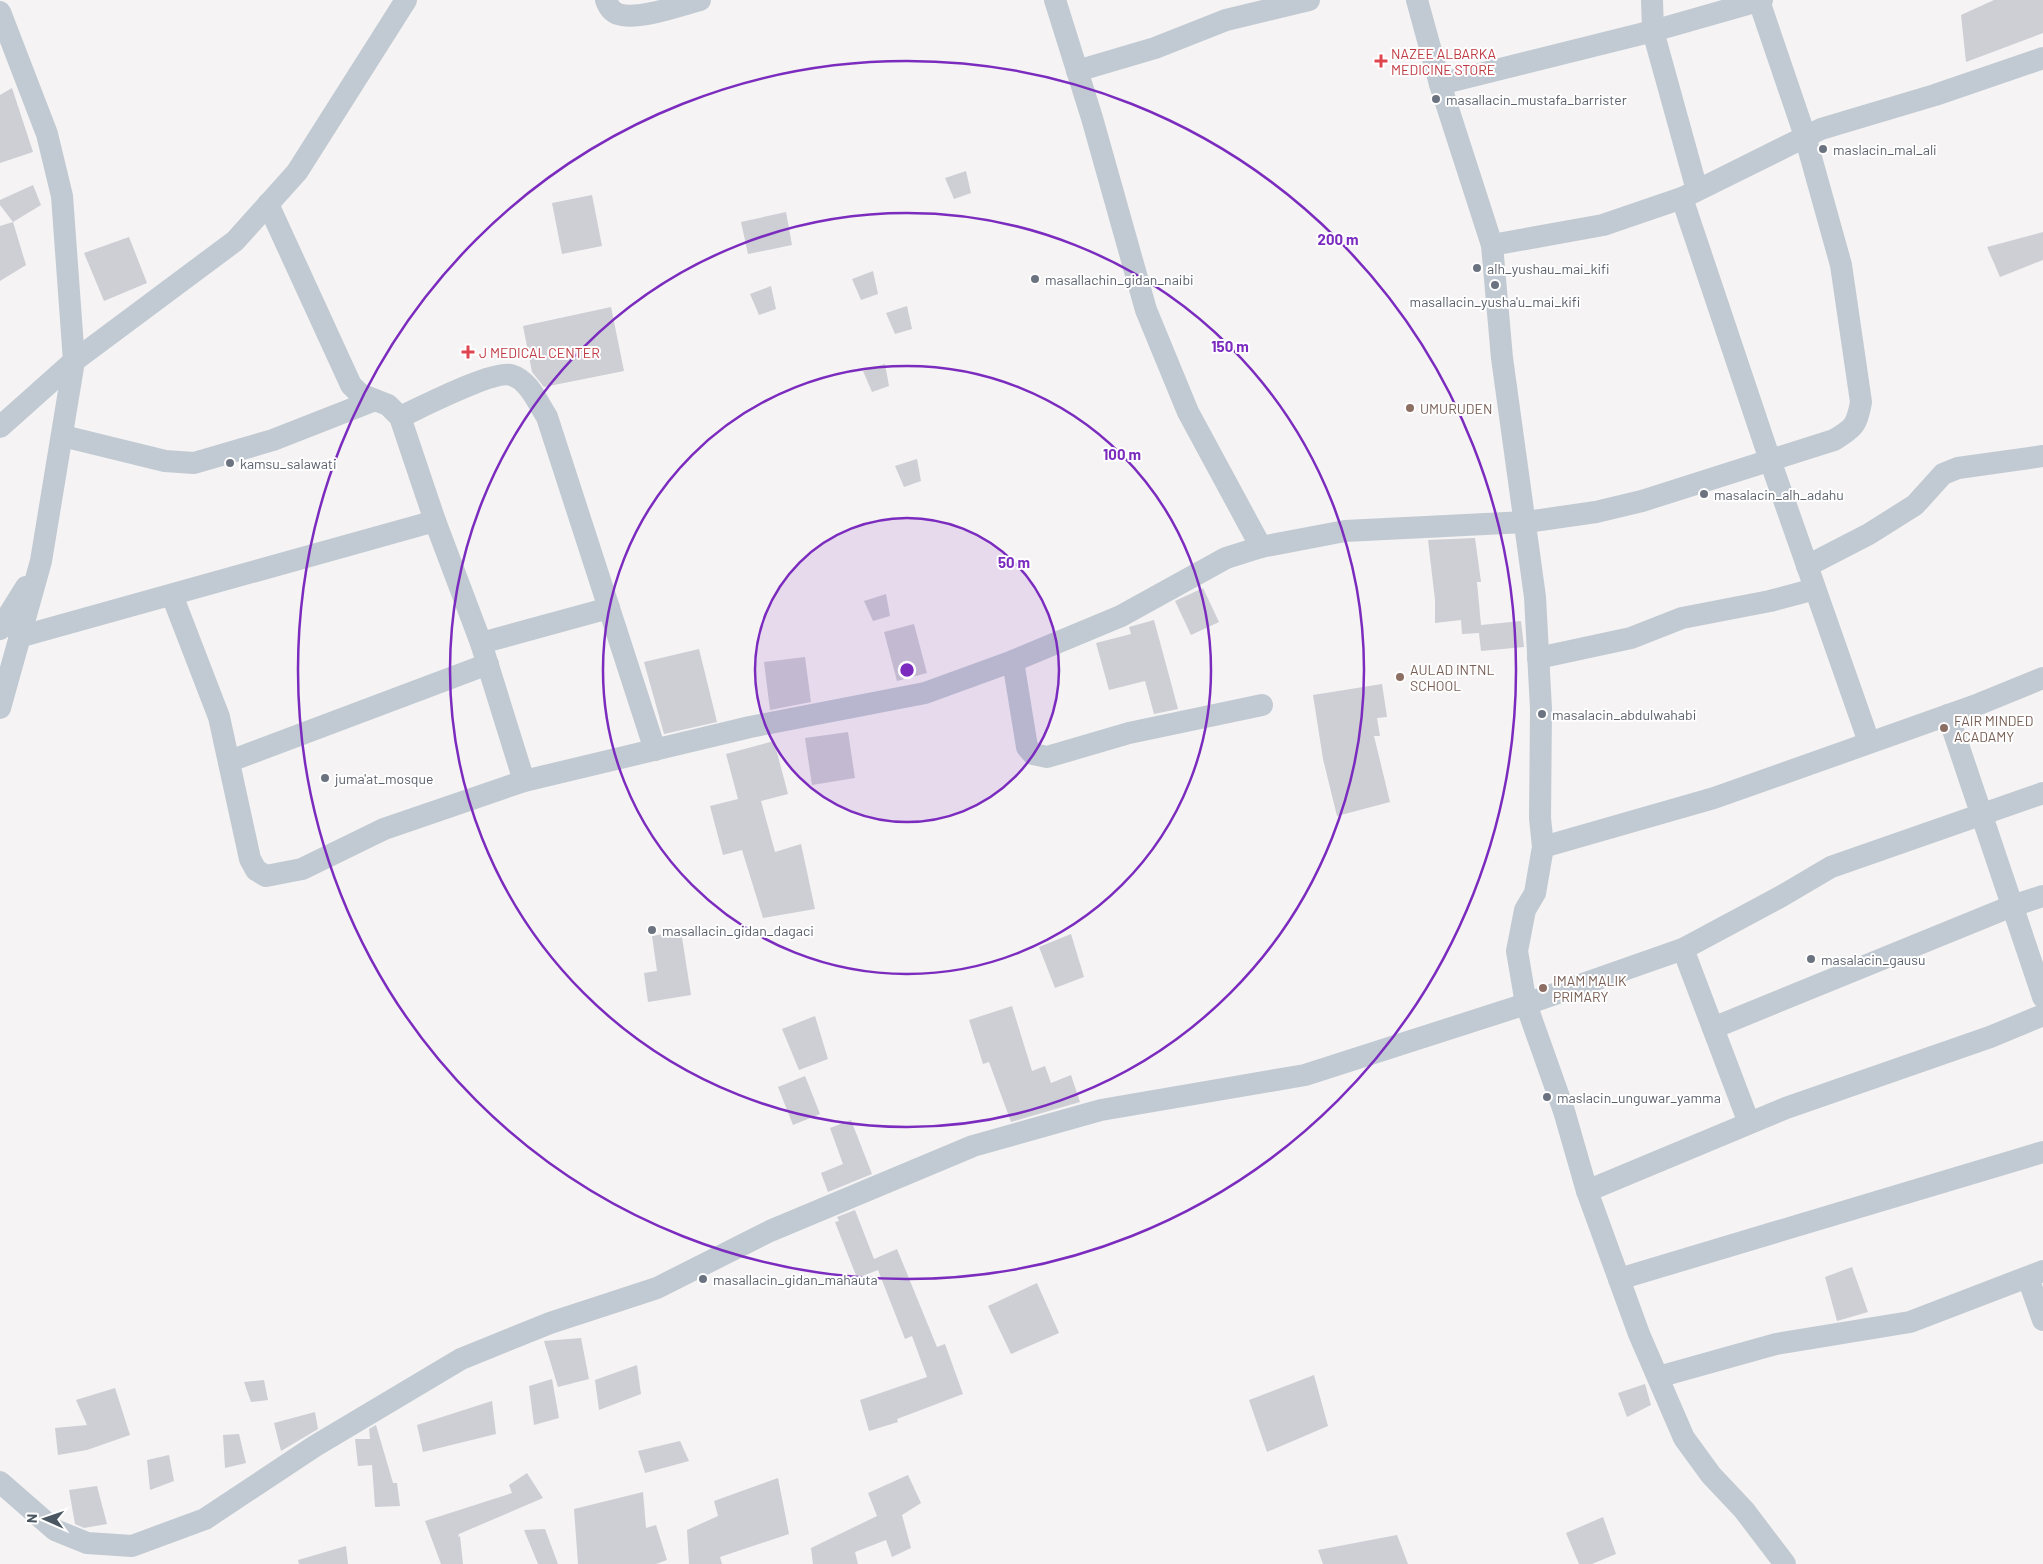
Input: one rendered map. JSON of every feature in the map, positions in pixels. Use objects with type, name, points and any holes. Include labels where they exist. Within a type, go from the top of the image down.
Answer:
[{"type":"street","points":[[0,4],[9,0]]},
{"type":"street","points":[[0,427],[74,361],[236,240],[297,172],[406,0]]},
{"type":"street","points":[[606,0],[610,8],[618,14],[636,15],[700,0]]},
{"type":"street","points":[[1055,0],[1146,310],[1188,412],[1261,547]]},
{"type":"street","points":[[1077,71],[1155,48],[1226,20],[1309,0]]},
{"type":"street","points":[[1417,0],[1440,84],[1492,245],[1502,358],[1535,597],[1541,709],[1540,818],[1543,847],[1535,893],[1525,910],[1517,951],[1526,1004],[1564,1111],[1587,1191],[1619,1280],[1684,1438],[1711,1475],[1744,1510],[1785,1564]]},
{"type":"street","points":[[1652,0],[1653,31],[1690,194],[1770,460],[1869,742]]},
{"type":"street","points":[[172,594],[218,717],[230,761],[250,859],[256,870],[266,876],[302,869],[384,829],[524,781],[750,727],[925,693],[1013,661],[1121,616],[1226,558],[1261,547],[1345,531],[1526,522],[1596,512],[1642,501],[1834,440],[1848,432],[1858,422],[1861,402],[1841,266],[1805,136],[1761,0],[1653,31],[1440,84]]},
{"type":"street","points":[[0,12],[48,134],[62,196],[74,361],[41,561],[10,633],[0,708]]},
{"type":"street","points":[[1492,245],[1603,225],[1690,194],[1821,129],[1935,95],[2043,58]]},
{"type":"street","points":[[268,204],[351,385],[360,394],[388,405],[400,417],[435,522],[484,654],[524,781]]},
{"type":"street","points":[[400,417],[493,376],[510,375],[529,387],[547,417],[655,750]]},
{"type":"street","points":[[62,436],[165,461],[194,463],[273,440],[375,400]]},
{"type":"street","points":[[1808,566],[1869,534],[1915,505],[1943,474],[1958,468],[2043,456]]},
{"type":"street","points":[[10,633],[172,594],[435,522]]},
{"type":"street","points":[[1538,658],[1631,638],[1682,618],[1770,601],[1815,589]]},
{"type":"street","points":[[230,761],[484,654],[609,608]]},
{"type":"street","points":[[1013,661],[1028,747],[1033,754],[1047,757],[1138,731],[1262,705]]},
{"type":"street","points":[[1543,847],[1714,798],[1948,715],[2043,678]]},
{"type":"street","points":[[1948,715],[2043,997]]},
{"type":"street","points":[[0,1482],[55,1530],[87,1543],[132,1546],[205,1519],[315,1446],[461,1359],[550,1323],[657,1288],[770,1231],[973,1146],[1101,1110],[1305,1074],[1526,1004],[1682,949],[1780,897],[1831,867],[1982,816],[2043,793]]},
{"type":"street","points":[[1713,1028],[2012,906],[2043,896]]},
{"type":"street","points":[[1682,949],[1749,1123]]},
{"type":"street","points":[[1587,1191],[1786,1108],[1990,1037],[2043,1015]]},
{"type":"street","points":[[1619,1280],[2043,1152]]},
{"type":"street","points":[[1658,1377],[1776,1344],[1910,1322],[2035,1274],[2043,1320]]},
{"type":"building","points":[[1994,0],[2043,0],[2043,33],[1966,62],[1961,15]]},
{"type":"building","points":[[12,88],[33,152],[0,163],[0,95]]},
{"type":"building","points":[[966,171],[971,193],[954,199],[945,178]]},
{"type":"building","points":[[33,185],[41,205],[13,222],[0,205],[0,200]]},
{"type":"building","points":[[592,195],[602,246],[562,254],[552,203]]},
{"type":"building","points":[[786,212],[792,245],[748,254],[741,222]]},
{"type":"building","points":[[13,222],[26,265],[0,281],[0,226]]},
{"type":"building","points":[[2043,232],[2043,260],[2000,277],[1987,247]]},
{"type":"building","points":[[129,237],[147,283],[104,301],[84,253]]},
{"type":"building","points":[[873,271],[878,294],[861,300],[852,279]]},
{"type":"building","points":[[771,286],[776,309],[759,315],[750,294]]},
{"type":"building","points":[[907,306],[912,329],[895,334],[886,313]]},
{"type":"building","points":[[611,307],[624,371],[544,387],[532,372],[523,326]]},
{"type":"building","points":[[885,364],[889,386],[872,392],[863,371]]},
{"type":"building","points":[[917,459],[921,481],[904,487],[895,466]]},
{"type":"building","points":[[1475,538],[1481,582],[1477,582],[1481,625],[1521,621],[1524,647],[1481,651],[1479,633],[1462,634],[1461,620],[1435,623],[1435,600],[1428,540]]},
{"type":"building","points":[[1203,588],[1219,622],[1191,635],[1175,601]]},
{"type":"building","points":[[886,594],[890,616],[873,621],[864,601]]},
{"type":"building","points":[[1154,620],[1178,709],[1154,714],[1145,681],[1109,690],[1096,643],[1131,634],[1129,627]]},
{"type":"building","points":[[914,624],[927,673],[897,681],[884,632]]},
{"type":"building","points":[[699,649],[717,722],[664,734],[644,662]]},
{"type":"building","points":[[805,657],[811,702],[770,710],[764,662]]},
{"type":"building","points":[[1382,684],[1387,717],[1377,718],[1380,736],[1374,736],[1390,802],[1337,816],[1323,759],[1313,695]]},
{"type":"building","points":[[848,732],[855,778],[812,785],[805,738]]},
{"type":"building","points":[[774,741],[788,794],[761,801],[775,852],[801,844],[815,909],[763,918],[742,850],[723,855],[710,806],[738,799],[726,754]]},
{"type":"building","points":[[681,931],[691,995],[648,1002],[644,973],[657,971],[652,936]]},
{"type":"building","points":[[1071,934],[1084,977],[1055,988],[1039,947]]},
{"type":"building","points":[[1012,1006],[1032,1071],[1045,1066],[1051,1083],[1071,1075],[1080,1102],[1011,1122],[989,1062],[983,1064],[969,1020]]},
{"type":"building","points":[[815,1016],[828,1059],[799,1070],[782,1029]]},
{"type":"building","points":[[805,1076],[820,1114],[793,1125],[778,1087]]},
{"type":"building","points":[[851,1120],[872,1174],[828,1192],[821,1173],[843,1164],[830,1128]]},
{"type":"building","points":[[855,1210],[874,1259],[897,1249],[937,1347],[945,1344],[963,1394],[897,1419],[898,1422],[869,1431],[860,1400],[927,1377],[912,1336],[905,1339],[878,1270],[857,1278],[835,1222],[839,1221],[837,1217]]},
{"type":"building","points":[[1852,1267],[1868,1312],[1837,1321],[1825,1277]]},
{"type":"building","points":[[1037,1283],[1059,1333],[1011,1354],[988,1306]]},
{"type":"building","points":[[581,1338],[589,1379],[558,1387],[544,1341]]},
{"type":"building","points":[[637,1365],[641,1394],[599,1410],[595,1380]]},
{"type":"building","points":[[1314,1375],[1328,1426],[1267,1452],[1249,1400]]},
{"type":"building","points":[[552,1379],[559,1418],[534,1425],[529,1386]]},
{"type":"building","points":[[264,1380],[268,1400],[251,1402],[244,1382]]},
{"type":"building","points":[[1645,1384],[1651,1405],[1627,1417],[1618,1393]]},
{"type":"building","points":[[115,1388],[130,1435],[87,1450],[58,1455],[55,1428],[87,1425],[76,1400]]},
{"type":"building","points":[[492,1401],[496,1434],[423,1452],[417,1425]]},
{"type":"building","points":[[315,1412],[318,1429],[281,1451],[274,1423]]},
{"type":"building","points":[[376,1425],[393,1483],[397,1483],[400,1506],[375,1507],[372,1465],[358,1466],[355,1439],[370,1439],[369,1429]]},
{"type":"building","points":[[239,1434],[246,1463],[225,1468],[223,1435]]},
{"type":"building","points":[[680,1441],[689,1461],[645,1473],[638,1451]]},
{"type":"building","points":[[169,1455],[174,1481],[150,1490],[147,1460]]},
{"type":"building","points":[[527,1473],[543,1498],[459,1534],[463,1564],[441,1564],[425,1521],[512,1493],[509,1485]]},
{"type":"building","points":[[908,1475],[921,1503],[902,1515],[911,1548],[892,1557],[886,1540],[855,1552],[858,1564],[813,1564],[811,1548],[877,1516],[868,1493]]},
{"type":"building","points":[[778,1478],[789,1534],[720,1557],[722,1564],[689,1564],[687,1530],[718,1516],[714,1501]]},
{"type":"building","points":[[97,1486],[107,1524],[84,1528],[75,1524],[69,1490]]},
{"type":"building","points":[[643,1492],[646,1528],[656,1525],[667,1560],[656,1564],[578,1564],[574,1509]]},
{"type":"building","points":[[1603,1517],[1616,1554],[1592,1564],[1579,1564],[1566,1533]]},
{"type":"building","points":[[545,1529],[558,1564],[538,1564],[524,1530]]},
{"type":"building","points":[[1397,1535],[1408,1564],[1323,1564],[1318,1550]]},
{"type":"building","points":[[346,1546],[348,1564],[299,1564],[298,1560]]},
{"type":"place","name":"NAZEE ALBARKA MEDICINE STORE","points":[[1381,61]]},
{"type":"place","name":"masallacin_mustafa_barrister","points":[[1436,99]]},
{"type":"place","name":"maslacin_mal_ali","points":[[1823,149]]},
{"type":"place","name":"alh_yushau_mai_kifi","points":[[1477,268]]},
{"type":"place","name":"masallachin_gidan_naibi","points":[[1035,279]]},
{"type":"place","name":"masallacin_yusha'u_mai_kifi","points":[[1495,285]]},
{"type":"place","name":"J MEDICAL CENTER","points":[[468,352]]},
{"type":"place","name":"UMURUDEN","points":[[1410,408]]},
{"type":"place","name":"kamsu_salawati","points":[[230,463]]},
{"type":"place","name":"masalacin_alh_adahu","points":[[1704,494]]},
{"type":"place","name":"AULAD INTNL SCHOOL","points":[[1400,677]]},
{"type":"place","name":"masalacin_abdulwahabi","points":[[1542,714]]},
{"type":"place","name":"FAIR MINDED ACADAMY","points":[[1944,728]]},
{"type":"place","name":"juma'at_mosque","points":[[325,778]]},
{"type":"place","name":"masallacin_gidan_dagaci","points":[[652,930]]},
{"type":"place","name":"masalacin_gausu","points":[[1811,959]]},
{"type":"place","name":"IMAM MALIK PRIMARY","points":[[1543,988]]},
{"type":"place","name":"maslacin_unguwar_yamma","points":[[1547,1097]]},
{"type":"place","name":"masallacin_gidan_mahauta","points":[[703,1279]]}]
